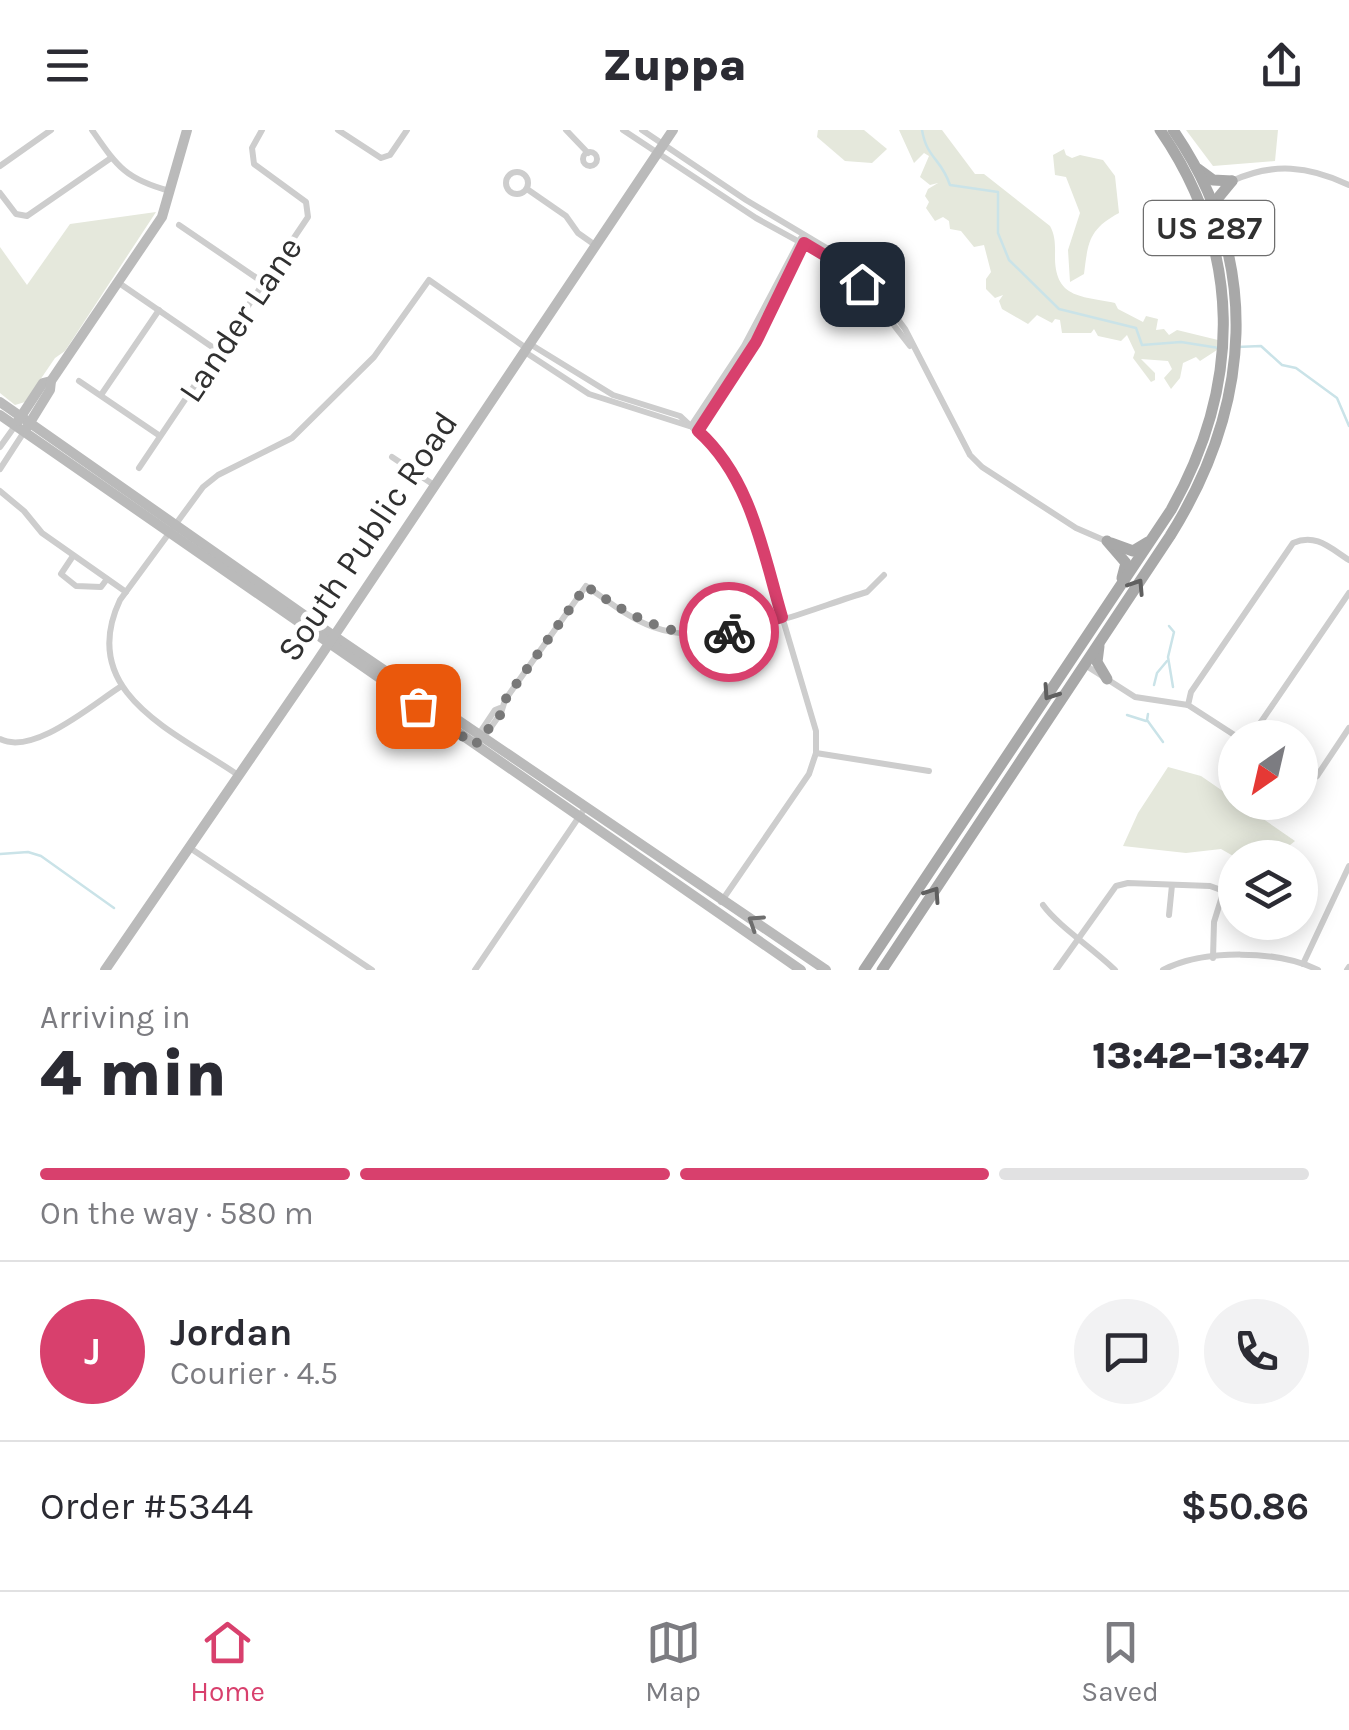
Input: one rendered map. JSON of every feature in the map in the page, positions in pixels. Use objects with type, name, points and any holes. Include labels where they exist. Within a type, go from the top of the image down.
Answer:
[{"type":"main road","name":"US 287","points":[[882,970],[1071,688],[1201,482],[1220,435],[1234,376],[1222,284],[1207,221],[1190,180],[1160,130]]},
{"type":"main road","name":"US 287","points":[[867,966],[1118,592],[1197,462],[1210,426],[1230,328],[1232,282],[1217,218],[1195,165],[1173,130]]},
{"type":"main road","points":[[1195,165],[1213,180],[1232,181]]},
{"type":"main road","points":[[1217,218],[1218,198],[1232,181]]},
{"type":"main road","points":[[1107,541],[1137,550],[1154,537]]},
{"type":"main road","points":[[1107,541],[1126,564],[1118,592]]},
{"type":"main road","points":[[1085,664],[1086,640]]},
{"type":"main road","points":[[1100,642],[1097,662],[1106,679]]},
{"type":"main road","points":[[1071,688],[1088,677],[1106,679]]},
{"type":"street","points":[[0,166],[51,130]]},
{"type":"street","points":[[92,130],[129,177],[171,191]]},
{"type":"street","points":[[0,447],[50,390],[51,381],[162,218],[187,130]]},
{"type":"street","name":"Lander Lane","points":[[139,468],[302,228],[306,202],[254,164],[252,148],[262,130]]},
{"type":"street","points":[[338,130],[384,158],[407,130]]},
{"type":"street","points":[[566,130],[588,152]]},
{"type":"street","points":[[623,130],[660,149],[802,239],[845,259],[868,279],[905,329],[970,455],[1076,528],[1107,541]]},
{"type":"street","points":[[642,130],[660,149]]},
{"type":"street","name":"South Public Road","points":[[104,970],[673,130]]},
{"type":"street","points":[[0,193],[16,214],[27,216],[112,158]]},
{"type":"street","points":[[1232,181],[1252,172],[1293,167],[1349,185]]},
{"type":"street","points":[[527,189],[566,216],[578,233],[595,245]]},
{"type":"street","points":[[179,225],[264,283]]},
{"type":"street","points":[[695,429],[756,342],[802,239]]},
{"type":"street","points":[[238,774],[136,705],[120,687],[110,659],[109,634],[114,614],[190,502],[218,476],[292,438],[374,357],[429,280],[526,347],[602,390],[671,412],[719,450],[749,505],[816,731],[816,753],[809,774],[715,912]]},
{"type":"street","points":[[119,282],[218,350]]},
{"type":"street","points":[[101,396],[159,310]]},
{"type":"street","points":[[79,380],[160,436]]},
{"type":"street","points":[[0,402],[22,424],[479,739],[800,970]]},
{"type":"street","points":[[0,416],[22,424]]},
{"type":"street","points":[[0,469],[22,424]]},
{"type":"street","points":[[392,456],[434,485]]},
{"type":"street","points":[[0,491],[42,533],[126,592]]},
{"type":"street","points":[[1188,705],[1191,692],[1224,641],[1293,543],[1319,540],[1349,560]]},
{"type":"street","points":[[73,556],[61,574],[76,586],[102,588],[107,579]]},
{"type":"street","points":[[479,739],[501,714],[500,708],[586,586],[632,616],[673,632],[714,634],[866,592],[884,575]]},
{"type":"street","points":[[1262,720],[1349,593]]},
{"type":"street","points":[[1085,664],[1147,701],[1188,705],[1218,724]]},
{"type":"street","points":[[0,739],[23,744],[46,734],[120,687]]},
{"type":"street","points":[[1318,774],[1349,728]]},
{"type":"street","points":[[816,753],[929,771]]},
{"type":"street","points":[[582,812],[826,970]]},
{"type":"street","points":[[474,970],[582,812]]},
{"type":"street","points":[[190,848],[372,970]]},
{"type":"street","points":[[1303,964],[1349,866]]},
{"type":"street","points":[[1056,970],[1116,886],[1128,882],[1218,888]]},
{"type":"street","points":[[1169,915],[1172,885]]},
{"type":"street","points":[[1044,905],[1052,917],[1115,970]]},
{"type":"street","points":[[1213,958],[1218,909]]},
{"type":"street","points":[[1164,970],[1186,961],[1252,954],[1318,970]]},
{"type":"street","points":[[856,970],[867,966]]},
{"type":"shaded area","points":[[818,130],[864,130],[887,149],[872,163],[845,161],[817,137]]},
{"type":"shaded area","points":[[899,130],[942,130],[975,174],[984,174],[1050,226],[1057,272],[1066,289],[1082,297],[1115,303],[1118,309],[1143,322],[1146,316],[1158,319],[1156,330],[1164,329],[1169,335],[1177,330],[1218,340],[1217,350],[1200,361],[1196,357],[1183,363],[1180,378],[1171,389],[1164,378],[1172,369],[1168,361],[1141,359],[1155,373],[1151,382],[1133,358],[1135,352],[1127,335],[1121,341],[1098,336],[1094,329],[1091,333],[1062,333],[1060,320],[1052,323],[1037,315],[1028,324],[1002,309],[999,301],[1003,295],[995,298],[986,289],[991,272],[984,245],[974,247],[961,231],[950,229],[949,221],[943,217],[935,221],[926,208],[929,202],[925,196],[938,183],[930,185],[920,177],[929,156],[924,153],[914,163]]},
{"type":"shaded area","points":[[1186,130],[1278,130],[1275,161],[1213,166]]},
{"type":"shaded area","points":[[1064,149],[1072,158],[1080,155],[1103,160],[1115,176],[1119,213],[1096,231],[1084,274],[1070,282],[1068,250],[1080,213],[1066,177],[1055,175],[1053,155]]},
{"type":"shaded area","points":[[156,212],[65,351],[55,358],[25,402],[15,405],[0,393],[0,247],[27,285],[70,224]]},
{"type":"shaded area","points":[[1168,767],[1201,776],[1218,788],[1218,820],[1265,820],[1294,840],[1218,840],[1218,849],[1186,853],[1123,846],[1138,813]]},
{"type":"waterway","points":[[922,130],[927,147],[950,185],[998,192],[998,233],[1009,260],[1059,309],[1136,328],[1142,345],[1181,342],[1219,348]]},
{"type":"waterway","points":[[1237,347],[1261,346],[1282,365],[1296,368],[1337,398],[1349,426]]},
{"type":"waterway","points":[[1169,626],[1174,632],[1168,657],[1173,687]]},
{"type":"waterway","points":[[1154,685],[1157,673],[1167,661]]},
{"type":"waterway","points":[[1148,714],[1147,720],[1163,742]]},
{"type":"waterway","points":[[1127,715],[1146,721]]},
{"type":"waterway","points":[[0,854],[28,852],[41,856],[114,908]]},
{"type":"way so far","points":[[418,706],[475,745],[501,714],[505,700],[586,586],[657,628],[693,635],[729,632]]},
{"type":"route","points":[[729,632],[782,617],[739,482],[725,458],[698,431],[756,342],[804,243],[862,284]]}]
